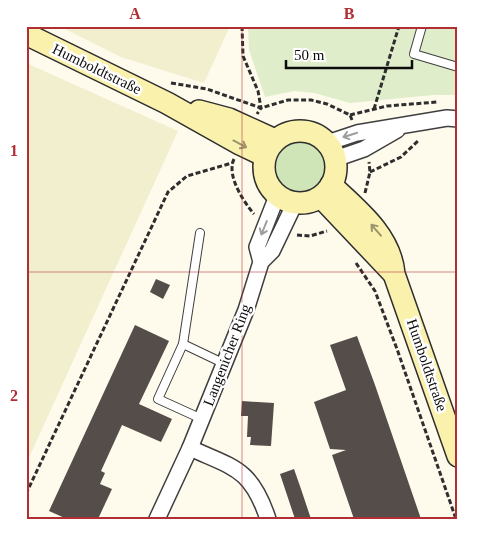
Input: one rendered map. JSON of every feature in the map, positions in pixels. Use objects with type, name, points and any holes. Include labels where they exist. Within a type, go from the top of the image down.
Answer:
[{"type":"street","name":"Humboldtstraße","points":[[26,34],[229,119],[270,148]]},
{"type":"street","points":[[331,151],[357,133],[447,118],[458,119]]},
{"type":"street","points":[[331,151],[364,149],[407,124]]},
{"type":"street","points":[[307,131],[318,136],[331,151],[336,172],[326,191],[304,203],[286,200],[270,188],[265,178],[270,148],[290,132],[307,131]]},
{"type":"street","name":"Humboldtstraße","points":[[326,191],[340,219],[380,235],[393,259],[394,274],[458,456]]},
{"type":"street","name":"Langenicher Ring","points":[[157,519],[202,420],[246,310],[260,262],[257,246],[266,223],[286,200]]},
{"type":"street","name":"Langenicher Ring","points":[[260,262],[272,251],[282,230],[286,200]]},
{"type":"street","points":[[190,448],[238,470],[250,480],[268,519]]},
{"type":"lane","points":[[422,26],[414,54],[458,67]]},
{"type":"lane","points":[[200,233],[184,344],[158,399],[202,420]]},
{"type":"lane","points":[[184,344],[225,364]]},
{"type":"path","points":[[242,26],[243,56],[258,91],[261,108]]},
{"type":"path","points":[[374,109],[399,26]]},
{"type":"path","points":[[166,92],[208,88],[261,108],[288,100],[310,100],[326,104],[350,115],[374,109],[445,101]]},
{"type":"path","points":[[350,115],[357,133]]},
{"type":"path","points":[[370,172],[401,158],[418,140],[426,137]]},
{"type":"path","points":[[282,230],[296,235],[310,236],[340,219],[364,195],[370,172],[364,149]]},
{"type":"path","points":[[26,494],[168,192],[188,176],[232,164],[236,186],[248,208],[259,220],[266,223]]},
{"type":"path","points":[[332,239],[340,219]]},
{"type":"path","points":[[352,258],[375,291],[456,519]]},
{"type":"shaded area","points":[[59,26],[230,26],[204,83],[121,57]]},
{"type":"shaded area","points":[[26,63],[178,131],[26,464]]},
{"type":"green space","points":[[248,26],[458,26],[458,95],[433,95],[350,103],[314,93],[294,91],[265,97],[249,50]]},
{"type":"green space","points":[[301,142],[310,144],[321,153],[326,167],[324,176],[315,187],[301,192],[292,190],[281,181],[276,167],[278,158],[287,147]]},
{"type":"building","points":[[156,279],[170,285],[163,299],[150,292]]},
{"type":"building","points":[[135,325],[169,341],[139,404],[172,419],[161,442],[122,425],[101,471],[105,473],[100,484],[112,489],[98,519],[67,519],[49,511]]},
{"type":"building","points":[[357,336],[421,519],[354,519],[332,455],[346,450],[330,449],[314,402],[346,390],[330,345]]},
{"type":"building","points":[[242,401],[274,403],[271,446],[250,445],[251,437],[247,437],[248,416],[241,416]]},
{"type":"building","points":[[294,469],[311,519],[295,519],[280,474]]}]
